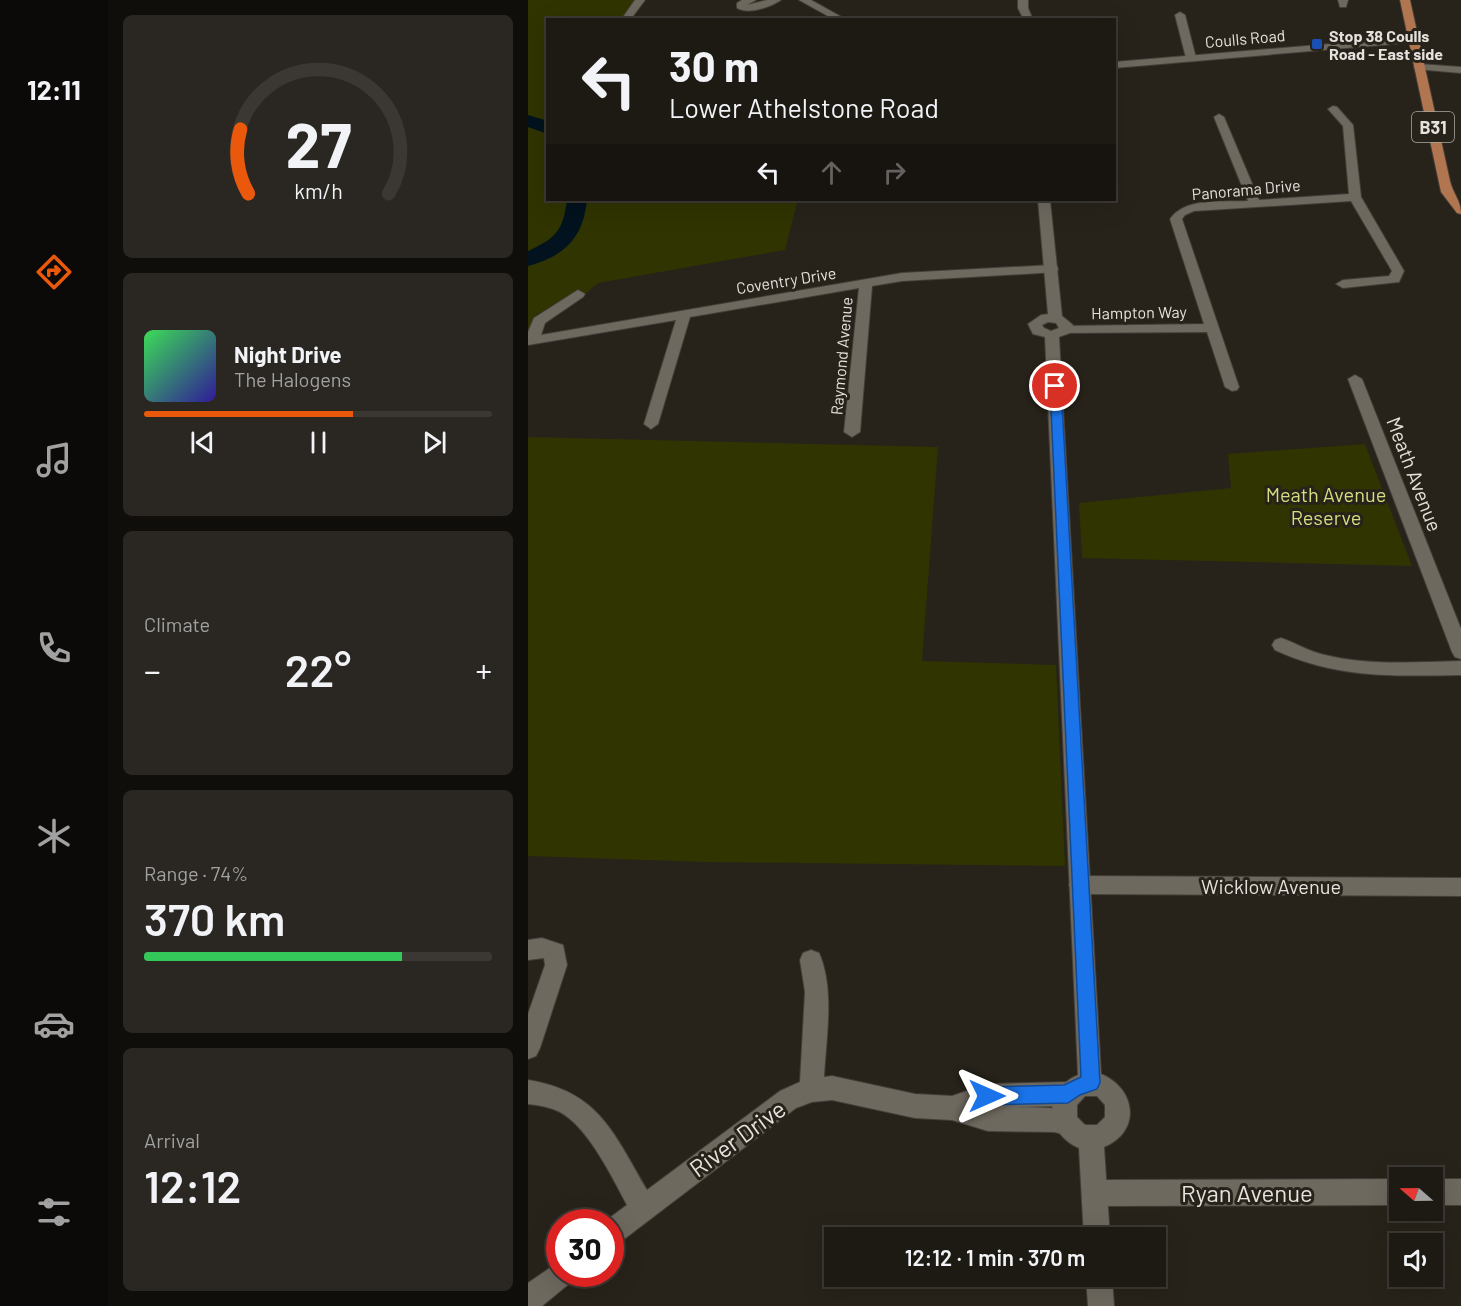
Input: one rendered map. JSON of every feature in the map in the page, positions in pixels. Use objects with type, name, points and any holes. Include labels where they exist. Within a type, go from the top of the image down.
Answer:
[{"type":"main road","name":"B31","points":[[1405,0],[1444,180],[1448,192],[1461,210]]},
{"type":"street","points":[[626,18],[640,0]]},
{"type":"street","points":[[751,0],[742,3],[742,8],[755,7],[776,0]]},
{"type":"street","points":[[804,0],[839,18]]},
{"type":"street","points":[[1023,0],[1023,8],[1028,18]]},
{"type":"street","points":[[1180,15],[1191,58]]},
{"type":"street","name":"Coulls Road","points":[[1116,65],[1414,40]]},
{"type":"street","points":[[1419,67],[1461,70]]},
{"type":"street","points":[[1332,109],[1348,124],[1355,197],[1398,272],[1394,279],[1343,284]]},
{"type":"street","points":[[1219,117],[1255,204]]},
{"type":"street","name":"Panorama Drive","points":[[1232,387],[1176,219],[1181,212],[1192,208],[1355,197]]},
{"type":"street","points":[[1044,201],[1059,326],[1080,885],[1090,1083]]},
{"type":"street","name":"Coventry Drive","points":[[530,340],[902,277],[1052,269]]},
{"type":"street","name":"Raymond Avenue","points":[[852,432],[866,284]]},
{"type":"street","points":[[530,340],[538,321],[578,294]]},
{"type":"street","points":[[651,424],[685,313]]},
{"type":"street","name":"Hampton Way","points":[[1059,326],[1211,323]]},
{"type":"street","name":"Meath Avenue","points":[[1355,379],[1461,652]]},
{"type":"street","points":[[1281,645],[1335,665],[1461,668]]},
{"type":"street","name":"Wicklow Avenue","points":[[1080,885],[1461,887]]},
{"type":"street","points":[[528,950],[539,947],[549,948],[555,952],[556,964],[528,1048]]},
{"type":"street","points":[[811,960],[816,992],[812,1090]]},
{"type":"street","points":[[1090,1083],[1108,1090],[1114,1097],[1118,1111],[1112,1129],[1100,1137],[1091,1138],[1073,1131],[1063,1112],[1068,1094],[1074,1088],[1090,1083]]},
{"type":"street","name":"River Drive","points":[[624,1223],[788,1099],[812,1090],[832,1088],[915,1106],[952,1108],[988,1119],[1054,1120],[1067,1123]]},
{"type":"street","points":[[528,1092],[551,1096],[570,1104],[586,1117],[643,1208]]},
{"type":"street","name":"River Drive","points":[[952,1108],[987,1096],[1068,1094]]},
{"type":"street","points":[[1091,1138],[1097,1227]]},
{"type":"street","name":"Ryan Avenue","points":[[1095,1193],[1389,1192]]},
{"type":"street","points":[[1443,1192],[1461,1192]]},
{"type":"street","points":[[528,1300],[546,1286]]},
{"type":"street","points":[[1100,1287],[1101,1306]]},
{"type":"green space","points":[[528,0],[637,0],[622,18],[546,18],[546,201],[802,201],[797,203],[785,250],[598,283],[584,295],[574,293],[536,315],[528,333]]},
{"type":"green space","points":[[528,437],[938,447],[922,661],[1056,665],[1065,866],[706,862],[528,856]]},
{"type":"green space","name":"Meath Avenue Reserve","points":[[1365,444],[1412,566],[1082,558],[1079,503],[1231,488],[1228,454]]},
{"type":"waterway","points":[[528,121],[546,127]]},
{"type":"waterway","points":[[528,259],[550,249],[564,238],[573,224],[577,201]]},
{"type":"place","name":"Stop 38 Coulls Road - East side","points":[[1317,44]]},
{"type":"route","points":[[987,1096],[1054,1096],[1068,1094],[1074,1088],[1090,1083],[1055,386]]}]
